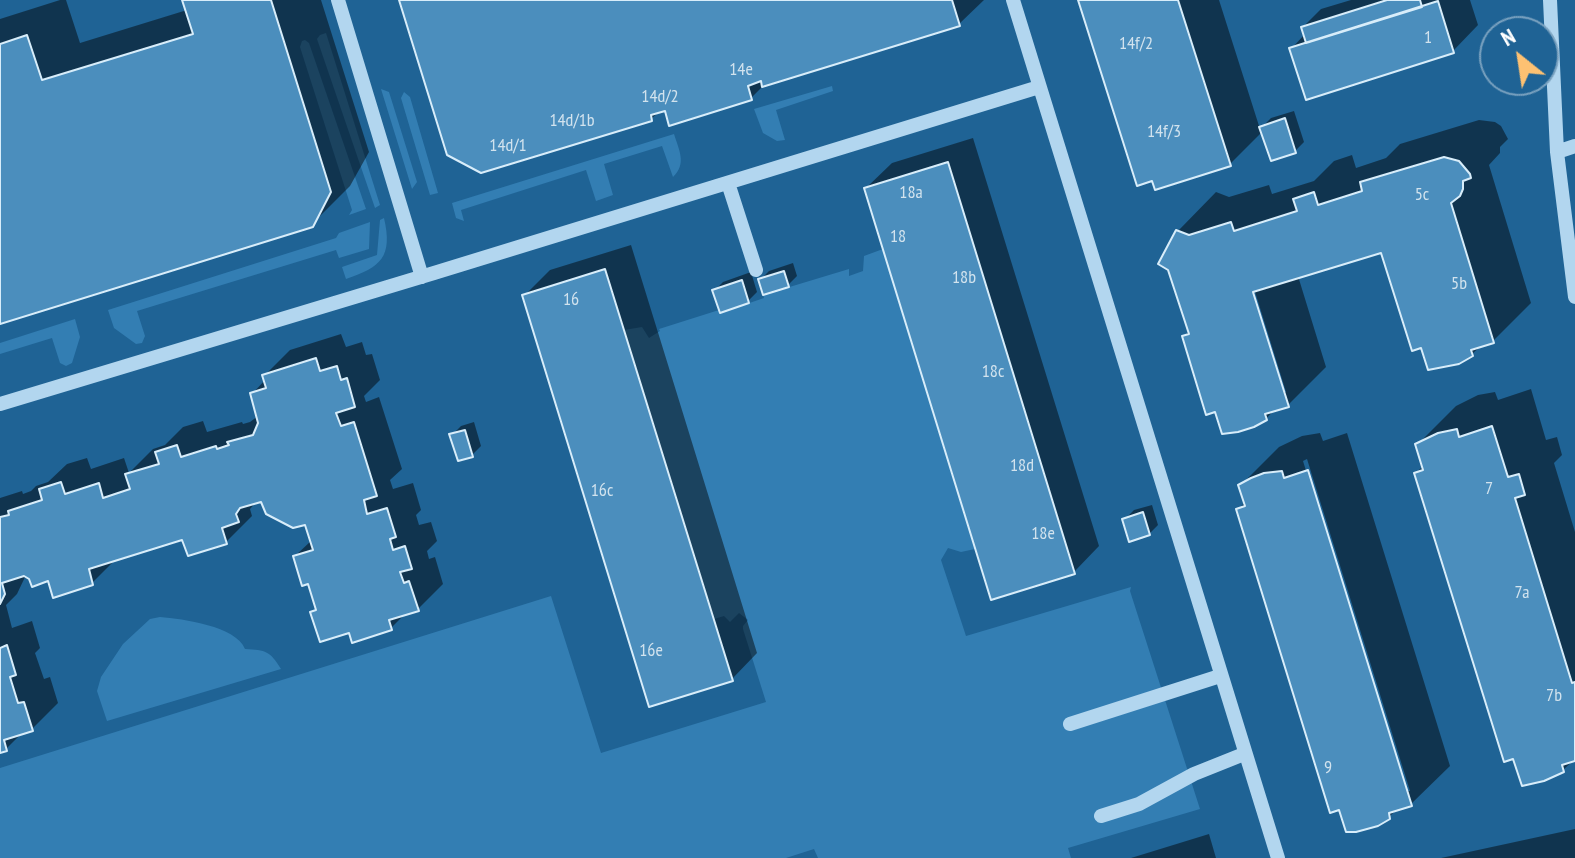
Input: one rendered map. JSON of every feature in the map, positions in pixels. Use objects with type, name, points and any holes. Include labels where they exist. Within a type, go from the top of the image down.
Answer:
[{"type":"street","points":[[338,0],[422,277]]},
{"type":"street","points":[[1013,0],[1278,858]]},
{"type":"street","points":[[1550,0],[1557,152],[1575,297]]},
{"type":"street","points":[[0,404],[1039,87]]},
{"type":"street","points":[[1557,152],[1575,146]]},
{"type":"street","points":[[728,183],[756,270]]},
{"type":"street","points":[[1070,724],[1220,676]]},
{"type":"street","points":[[1101,816],[1139,804],[1194,774],[1244,754]]},
{"type":"shaded area","points":[[326,33],[380,205],[375,208],[317,39]]},
{"type":"shaded area","points":[[305,40],[309,43],[366,209],[349,215],[352,210],[300,47]]},
{"type":"shaded area","points":[[832,86],[833,91],[776,110],[785,140],[777,141],[763,133],[754,109]]},
{"type":"shaded area","points":[[381,89],[389,92],[417,182],[412,189]]},
{"type":"shaded area","points":[[404,92],[410,97],[438,193],[430,195],[401,98]]},
{"type":"shaded area","points":[[674,134],[681,162],[673,177],[662,146],[604,164],[613,195],[596,201],[586,170],[461,210],[464,221],[456,218],[452,203]]},
{"type":"shaded area","points":[[384,218],[387,242],[382,259],[368,270],[346,279],[342,267],[377,255],[380,220]]},
{"type":"shaded area","points":[[370,222],[369,249],[339,258],[336,250],[137,311],[145,336],[142,343],[136,344],[114,328],[108,310],[336,238],[339,233]]},
{"type":"shaded area","points":[[883,249],[975,549],[961,552],[948,548],[941,560],[966,636],[1131,587],[1200,809],[1068,848],[1071,858],[818,858],[814,849],[786,858],[0,858],[0,768],[551,596],[601,753],[766,702],[743,629],[748,620],[739,613],[730,622],[724,616],[714,619],[624,330],[642,327],[649,338],[659,329],[719,310],[720,313],[764,298],[763,295],[849,269],[849,276],[863,271],[864,256]]},
{"type":"shaded area","points":[[75,319],[80,337],[72,363],[66,366],[60,363],[52,338],[0,354],[0,343]]},
{"type":"shaded area","points":[[160,617],[220,629],[240,641],[245,649],[267,653],[281,669],[107,721],[97,691],[101,677],[123,644],[150,619]]},
{"type":"building","points":[[182,0],[271,0],[331,192],[313,227],[0,324],[0,44],[27,35],[42,80],[193,34]]},
{"type":"building","points":[[399,0],[952,0],[960,26],[762,87],[761,81],[748,86],[752,100],[669,126],[665,111],[651,115],[652,121],[481,173],[447,155]]},
{"type":"building","points":[[1078,0],[1178,0],[1231,166],[1155,190],[1152,181],[1137,186]]},
{"type":"building","points":[[1387,0],[1420,0],[1422,7],[1306,43],[1301,27]]},
{"type":"building","points":[[1438,1],[1454,53],[1306,100],[1289,48]]},
{"type":"building","points":[[1285,118],[1296,153],[1271,161],[1259,127]]},
{"type":"building","points":[[1444,157],[1459,161],[1470,174],[1471,178],[1463,181],[1460,196],[1451,203],[1494,343],[1471,350],[1473,356],[1459,364],[1428,370],[1421,348],[1412,351],[1381,253],[1253,292],[1289,407],[1265,414],[1267,420],[1254,427],[1222,434],[1215,412],[1206,415],[1182,336],[1189,334],[1168,270],[1158,264],[1176,230],[1189,235],[1231,222],[1234,231],[1297,211],[1293,199],[1314,192],[1318,205],[1362,191],[1360,182]]},
{"type":"building","points":[[948,162],[1075,574],[991,600],[864,188]]},
{"type":"building","points":[[605,269],[733,681],[649,707],[522,295]]},
{"type":"building","points":[[784,271],[789,287],[763,295],[758,279]]},
{"type":"building","points":[[742,280],[749,303],[720,313],[712,290]]},
{"type":"building","points":[[316,358],[320,371],[337,366],[341,380],[347,378],[355,407],[336,413],[341,426],[354,422],[377,496],[364,500],[367,514],[387,508],[396,537],[390,539],[393,550],[405,546],[412,569],[400,572],[404,583],[409,581],[419,611],[389,620],[392,630],[352,643],[349,633],[320,642],[310,612],[316,610],[308,584],[302,586],[293,556],[313,550],[305,525],[293,528],[266,514],[261,502],[240,508],[236,514],[239,522],[222,528],[227,544],[188,556],[182,540],[89,569],[93,585],[53,598],[48,581],[32,587],[24,576],[2,583],[5,594],[0,604],[0,517],[9,515],[8,511],[42,500],[39,489],[61,482],[65,494],[99,483],[103,498],[130,489],[125,474],[159,464],[155,452],[177,445],[181,457],[216,446],[217,449],[229,445],[227,442],[253,435],[258,423],[250,393],[266,388],[262,375]]},
{"type":"building","points":[[1492,426],[1508,477],[1519,474],[1525,495],[1515,498],[1572,683],[1575,682],[1575,761],[1562,765],[1564,772],[1522,786],[1513,759],[1504,762],[1414,473],[1423,470],[1415,444],[1438,433],[1457,429],[1459,437]]},
{"type":"building","points":[[465,430],[473,457],[458,461],[449,434]]},
{"type":"building","points":[[1308,470],[1412,806],[1389,813],[1390,819],[1378,826],[1356,832],[1346,832],[1339,810],[1330,813],[1236,509],[1245,506],[1238,485],[1264,473],[1282,471],[1284,478]]},
{"type":"building","points":[[1143,512],[1150,535],[1129,542],[1122,519]]},
{"type":"building","points":[[7,645],[16,675],[10,677],[18,703],[24,702],[33,731],[4,740],[7,751],[0,753],[0,648]]}]
